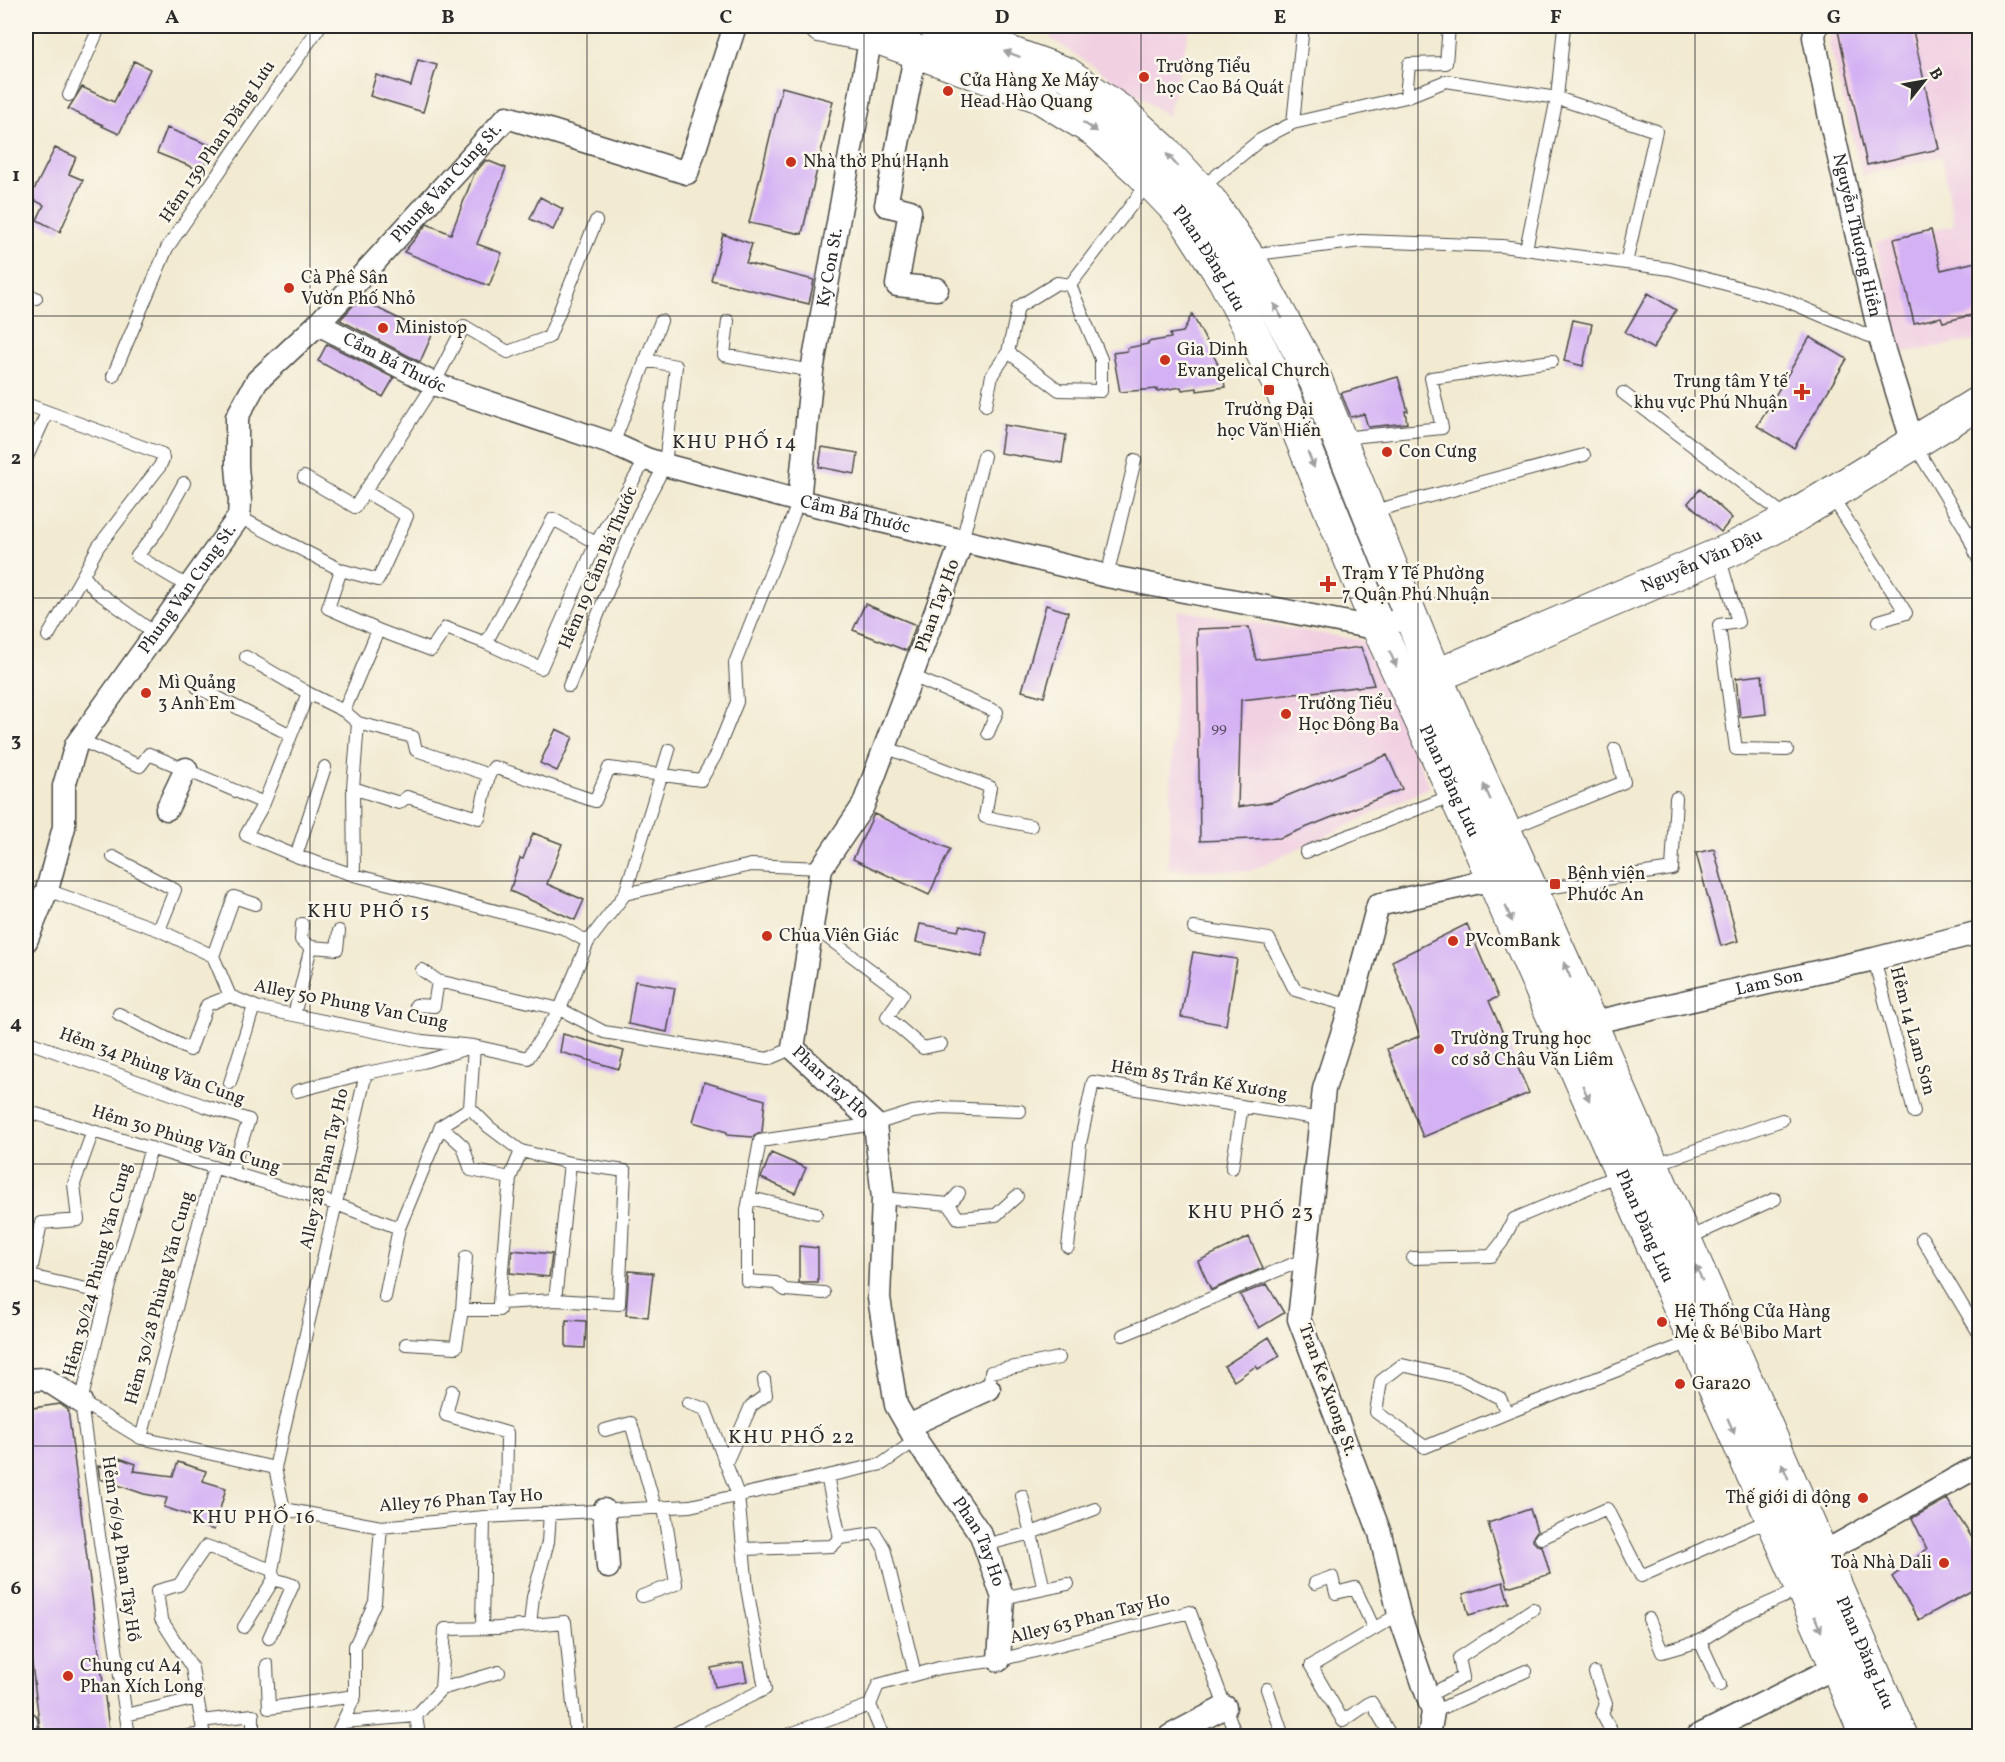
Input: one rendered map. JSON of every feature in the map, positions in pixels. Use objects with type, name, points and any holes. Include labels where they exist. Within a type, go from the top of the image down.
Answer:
[{"type":"main road","name":"Phan Đăng Lưu","points":[[821,26],[871,35],[1039,96],[1096,131],[1150,181],[1184,217],[1218,270],[1281,388],[1379,629],[1421,682],[1504,830],[1532,891],[1576,1030]]},
{"type":"main road","name":"Phan Đăng Lưu","points":[[936,26],[1067,74],[1120,111],[1164,151],[1210,201],[1247,255],[1316,381],[1410,614],[1421,682],[1455,795],[1493,879],[1576,1030],[1637,1170],[1694,1341],[1802,1588],[1901,1737]]},
{"type":"main road","name":"Nguyễn Văn Đậu","points":[[1421,682],[1719,555],[1790,519],[1980,402]]},
{"type":"main road","name":"Phan Đăng Lưu","points":[[1637,1170],[1685,1240],[1821,1554],[1850,1659],[1867,1737]]},
{"type":"street","name":"Phung Van Cung St.","points":[[26,941],[47,890],[64,827],[64,786],[76,745],[239,517],[237,417],[257,381],[318,324],[507,117],[687,173],[735,26]]},
{"type":"street","name":"Nguyễn Thượng Hiền","points":[[1816,26],[1814,37],[1831,123],[1881,341],[1913,442]]},
{"type":"street","name":"Ky Con St.","points":[[799,501],[812,371],[871,35]]},
{"type":"street","points":[[916,51],[886,205],[910,211],[897,285],[937,289]]},
{"type":"street","name":"Cầm Bá Thước","points":[[318,324],[434,384],[613,444],[655,462],[799,501],[1107,576],[1379,629]]},
{"type":"street","name":"Phan Tay Ho","points":[[962,541],[863,806],[821,868],[793,1048],[874,1124],[883,1198],[879,1298],[896,1406],[981,1535],[1003,1598],[999,1660]]},
{"type":"street","points":[[1379,629],[1410,614]]},
{"type":"street","points":[[167,809],[186,770]]},
{"type":"street","name":"Tran Ke Xuong St.","points":[[1429,1737],[1431,1704],[1399,1614],[1380,1533],[1299,1319],[1324,1089],[1351,1006],[1378,905],[1493,879]]},
{"type":"street","name":"Lam Son","points":[[1576,1030],[1980,932]]},
{"type":"street","points":[[26,1380],[45,1379],[81,1402]]},
{"type":"street","points":[[912,1433],[989,1389]]},
{"type":"street","points":[[1821,1554],[1980,1465]]},
{"type":"street","points":[[604,1510],[608,1567]]},
{"type":"street","points":[[1698,1737],[1850,1659]]},
{"type":"street","points":[[1170,1737],[1225,1707]]},
{"type":"street","points":[[26,1722],[27,1737]]},
{"type":"lane","points":[[69,95],[100,26]]},
{"type":"lane","name":"Hẻm 139 Phan Đăng Lưu","points":[[114,376],[167,249],[320,26]]},
{"type":"lane","points":[[1293,123],[1304,26]]},
{"type":"lane","points":[[1406,97],[1409,64],[1446,63],[1449,26]]},
{"type":"lane","points":[[1526,249],[1557,98],[1564,26]]},
{"type":"lane","points":[[1199,189],[1260,140],[1293,123],[1406,97],[1446,81],[1557,98],[1656,131],[1626,263]]},
{"type":"lane","points":[[1070,285],[1150,181]]},
{"type":"lane","points":[[304,477],[355,507],[434,384],[464,326],[508,351],[549,337],[596,221]]},
{"type":"lane","points":[[1247,255],[1361,241],[1502,246],[1526,249],[1670,269],[1785,300],[1881,341]]},
{"type":"lane","points":[[986,405],[992,375],[1008,352],[1018,307],[1058,283],[1070,285]]},
{"type":"lane","points":[[1008,352],[1059,390],[1101,391],[1101,359],[1070,285]]},
{"type":"lane","points":[[613,444],[661,321]]},
{"type":"lane","points":[[728,321],[724,355],[812,371]]},
{"type":"lane","points":[[340,570],[328,608],[431,650],[446,628],[541,668],[596,543],[655,462],[676,366],[645,360]]},
{"type":"lane","points":[[1339,438],[1442,428],[1431,378],[1552,361]]},
{"type":"lane","points":[[1623,393],[1790,519]]},
{"type":"lane","points":[[26,404],[157,451],[162,454],[163,459],[98,547],[48,636]]},
{"type":"lane","points":[[26,459],[47,413]]},
{"type":"lane","points":[[1913,442],[1966,530],[1980,562]]},
{"type":"lane","points":[[1369,513],[1584,455]]},
{"type":"lane","points":[[962,541],[984,456]]},
{"type":"lane","points":[[1107,576],[1135,460]]},
{"type":"lane","name":"Hẻm 19 Cầm Bá Thước","points":[[569,686],[638,516],[655,462]]},
{"type":"lane","points":[[184,483],[158,530],[137,556],[189,587]]},
{"type":"lane","points":[[239,517],[340,570],[378,579],[407,516],[366,492]]},
{"type":"lane","points":[[1830,494],[1906,613],[1879,621]]},
{"type":"lane","points":[[352,788],[399,803],[407,797],[479,818],[489,775],[494,767],[595,801],[609,768],[701,780],[715,756],[737,702],[735,663],[799,501]]},
{"type":"lane","points":[[486,643],[553,519],[596,543]]},
{"type":"lane","points":[[1719,555],[1738,622],[1719,625],[1736,749],[1787,750]]},
{"type":"lane","points":[[82,575],[96,591],[156,634]]},
{"type":"lane","points":[[344,711],[378,630]]},
{"type":"lane","points":[[246,657],[344,711],[358,723],[413,737],[416,750],[489,775]]},
{"type":"lane","points":[[912,676],[998,712],[988,733]]},
{"type":"lane","points":[[198,687],[291,735]]},
{"type":"lane","points":[[308,693],[264,803],[246,835],[296,856],[354,874],[563,928],[588,942]]},
{"type":"lane","points":[[354,874],[352,788],[358,723]]},
{"type":"lane","points":[[80,740],[140,766],[149,753],[264,803]]},
{"type":"lane","points":[[885,747],[990,787],[985,817],[1031,826]]},
{"type":"lane","points":[[1504,830],[1624,782],[1615,749]]},
{"type":"lane","points":[[625,894],[669,750]]},
{"type":"lane","points":[[296,856],[325,767]]},
{"type":"lane","points":[[1306,852],[1455,795]]},
{"type":"lane","points":[[1532,891],[1672,869],[1676,798]]},
{"type":"lane","points":[[113,857],[175,890],[159,930]]},
{"type":"lane","points":[[625,894],[751,865],[821,868]]},
{"type":"lane","points":[[47,890],[159,930],[213,956],[234,897],[255,904]]},
{"type":"lane","name":"Alley 28 Phan Tay Ho","points":[[275,1468],[366,1073],[423,1062],[474,1046],[528,1058],[560,1009],[588,942],[625,894]]},
{"type":"lane","points":[[302,924],[301,940],[311,947],[337,949],[339,931]]},
{"type":"lane","points":[[812,926],[903,994],[888,1017],[923,1048],[941,1044]]},
{"type":"lane","points":[[1194,928],[1269,939],[1295,990],[1351,1006]]},
{"type":"lane","points":[[294,1015],[311,947]]},
{"type":"lane","name":"Alley 50 Phung Van Cung","points":[[213,956],[230,996],[255,1006],[422,1041],[474,1046]]},
{"type":"lane","name":"Hẻm 14 Lam Sơn","points":[[1874,959],[1914,1112]]},
{"type":"lane","points":[[422,970],[438,981],[560,1009],[604,1032],[768,1059],[793,1048]]},
{"type":"lane","points":[[416,1005],[434,1006],[438,981]]},
{"type":"lane","points":[[119,1014],[190,1050],[207,1005],[230,996]]},
{"type":"lane","points":[[230,1083],[255,1006]]},
{"type":"lane","name":"Hẻm 34 Phùng Văn Cung","points":[[26,1041],[249,1120],[231,1172]]},
{"type":"lane","points":[[474,1046],[470,1108],[489,1127],[521,1151],[570,1163],[625,1171],[619,1304],[555,1300],[499,1303]]},
{"type":"lane","points":[[297,1092],[366,1073]]},
{"type":"lane","name":"Hẻm 85 Trần Kế Xương","points":[[1068,1247],[1080,1144],[1094,1082],[1321,1119]]},
{"type":"lane","points":[[1232,1168],[1242,1106]]},
{"type":"lane","points":[[385,1297],[399,1228],[441,1126],[470,1108]]},
{"type":"lane","points":[[824,1293],[785,1290],[776,1283],[747,1281],[747,1210],[760,1141],[874,1124],[913,1112],[941,1108],[1020,1111]]},
{"type":"lane","name":"Hẻm 30 Phùng Văn Cung","points":[[26,1111],[336,1204],[399,1228]]},
{"type":"lane","points":[[1413,1258],[1491,1256],[1502,1242],[1514,1219],[1637,1170],[1782,1120]]},
{"type":"lane","points":[[441,1126],[463,1146],[471,1170],[510,1178]]},
{"type":"lane","points":[[93,1131],[74,1184],[78,1220],[41,1223],[28,1276],[108,1294]]},
{"type":"lane","name":"Hẻm 30/24 Phùng Văn Cung","points":[[81,1402],[108,1294],[151,1148]]},
{"type":"lane","points":[[462,1310],[499,1310],[510,1178],[521,1151]]},
{"type":"lane","points":[[555,1300],[570,1163]]},
{"type":"lane","name":"Hẻm 30/28 Phùng Văn Cung","points":[[141,1438],[214,1167]]},
{"type":"lane","points":[[949,1204],[959,1193]]},
{"type":"lane","points":[[949,1204],[958,1218],[996,1215],[1017,1196]]},
{"type":"lane","points":[[750,1198],[816,1213]]},
{"type":"lane","points":[[883,1198],[949,1204]]},
{"type":"lane","points":[[1685,1240],[1775,1198]]},
{"type":"lane","points":[[1922,1238],[1980,1335]]},
{"type":"lane","points":[[406,1344],[456,1347],[462,1310],[466,1257]]},
{"type":"lane","points":[[1123,1335],[1305,1259]]},
{"type":"lane","points":[[1507,1413],[1500,1398],[1462,1379],[1402,1365],[1382,1381],[1376,1412],[1425,1447],[1694,1341]]},
{"type":"lane","points":[[989,1389],[991,1372],[1059,1358]]},
{"type":"lane","points":[[726,1463],[751,1406],[766,1395],[764,1380]]},
{"type":"lane","points":[[452,1391],[446,1415],[507,1433],[506,1515]]},
{"type":"lane","points":[[81,1402],[141,1438],[275,1468],[284,1509],[273,1575],[244,1626]]},
{"type":"lane","name":"Hẻm 76/94 Phan Tây Hồ","points":[[81,1402],[129,1737]]},
{"type":"lane","points":[[671,1737],[765,1689],[747,1588],[738,1495],[705,1409],[688,1403]]},
{"type":"lane","points":[[605,1430],[631,1423],[659,1507],[676,1584],[642,1596]]},
{"type":"lane","name":"Alley 76 Phan Tay Ho","points":[[284,1509],[381,1527],[506,1515],[690,1506],[882,1464],[912,1433]]},
{"type":"lane","points":[[827,1476],[840,1539]]},
{"type":"lane","points":[[1022,1496],[1044,1589]]},
{"type":"lane","points":[[985,1545],[1031,1533],[1095,1509]]},
{"type":"lane","points":[[1541,1538],[1607,1509],[1641,1576],[1772,1518]]},
{"type":"lane","points":[[530,1625],[533,1597],[548,1542],[550,1513]]},
{"type":"lane","points":[[482,1628],[484,1517]]},
{"type":"lane","points":[[336,1737],[355,1696],[355,1646],[375,1602],[381,1527]]},
{"type":"lane","points":[[744,1549],[832,1546],[840,1539],[875,1533],[885,1548],[915,1674]]},
{"type":"lane","points":[[189,1737],[204,1735],[192,1668],[161,1619],[156,1591],[179,1585],[206,1546],[293,1585],[269,1638]]},
{"type":"lane","points":[[1315,1583],[1332,1577],[1336,1593],[1355,1588],[1374,1629]]},
{"type":"lane","points":[[1003,1598],[1068,1584]]},
{"type":"lane","points":[[1649,1619],[1662,1652],[1700,1641],[1742,1615],[1802,1588]]},
{"type":"lane","points":[[1431,1704],[1463,1677],[1459,1659],[1533,1609]]},
{"type":"lane","name":"Alley 63 Phan Tay Ho","points":[[870,1705],[878,1685],[915,1674],[939,1668],[999,1660],[1190,1612],[1225,1707]]},
{"type":"lane","points":[[1391,1737],[1371,1702],[1343,1722],[1311,1666],[1399,1614]]},
{"type":"lane","points":[[441,1689],[445,1629],[498,1628],[565,1622],[576,1737]]},
{"type":"lane","points":[[1700,1641],[1720,1685]]},
{"type":"lane","points":[[267,1665],[269,1708],[355,1696]]},
{"type":"lane","points":[[1431,1704],[1526,1671]]},
{"type":"lane","points":[[343,1722],[416,1716],[441,1689],[499,1672]]},
{"type":"lane","points":[[1595,1673],[1606,1704],[1602,1714],[1614,1737]]},
{"type":"lane","points":[[1267,1689],[1283,1737]]},
{"type":"lane","points":[[126,1715],[197,1698]]},
{"type":"lane","points":[[785,1737],[870,1705],[883,1737]]},
{"type":"lane","points":[[1225,1707],[1236,1737]]},
{"type":"lane","points":[[201,1721],[253,1715],[253,1737]]},
{"type":"lane","points":[[416,1716],[419,1737]]},
{"type":"lane","points":[[696,1723],[700,1737]]},
{"type":"shaded area","name":"Trường Tiểu học Cao Bá Quát","points":[[1054,26],[1190,26],[1168,116],[1050,38]]},
{"type":"shaded area","points":[[1831,26],[1979,26],[1979,340],[1900,353],[1876,242],[1954,225],[1942,156],[1862,175],[1829,43]]},
{"type":"shaded area","name":"Trường Tiểu Học Đông Ba","points":[[1178,610],[1365,641],[1430,787],[1250,871],[1168,869]]},
{"type":"building","points":[[1837,26],[1912,26],[1939,149],[1867,165]]},
{"type":"building","points":[[418,60],[437,65],[423,112],[370,96],[376,75],[411,86]]},
{"type":"building","points":[[134,61],[150,69],[119,134],[68,109],[82,87],[114,102]]},
{"type":"building","name":"Nhà thờ Phú Hạnh","points":[[782,87],[833,101],[802,234],[749,223]]},
{"type":"building","points":[[167,128],[212,146],[202,171],[157,153]]},
{"type":"building","points":[[55,148],[76,157],[69,174],[83,180],[60,232],[37,220],[44,205],[30,198]]},
{"type":"building","points":[[486,160],[506,168],[477,244],[502,253],[489,286],[404,252],[427,224],[451,234],[474,174]]},
{"type":"building","points":[[540,197],[563,209],[553,230],[530,219]]},
{"type":"building","points":[[1931,230],[1941,270],[1980,261],[1980,313],[1943,322],[1941,317],[1914,323],[1894,239]]},
{"type":"building","points":[[723,234],[752,244],[746,263],[814,280],[809,304],[711,280]]},
{"type":"building","points":[[1648,293],[1676,310],[1653,349],[1625,332]]},
{"type":"building","name":"Ministop","points":[[359,299],[432,335],[420,362],[340,320]]},
{"type":"building","name":"Gia Dinh Evangelical Church","points":[[1192,314],[1223,374],[1225,387],[1197,391],[1197,388],[1182,390],[1181,387],[1157,391],[1157,389],[1120,392],[1113,353],[1128,351],[1127,348],[1148,344],[1148,342],[1171,338],[1170,334],[1183,332]]},
{"type":"building","points":[[1573,320],[1592,324],[1583,366],[1564,361]]},
{"type":"building","name":"Trung tâm Y tế khu vực Phú Nhuận","points":[[1810,337],[1847,359],[1794,448],[1757,426]]},
{"type":"building","points":[[327,344],[394,378],[383,397],[318,361]]},
{"type":"building","points":[[1398,377],[1408,411],[1405,411],[1407,423],[1368,427],[1364,414],[1351,417],[1341,393]]},
{"type":"building","points":[[1004,425],[1066,435],[1062,463],[1000,453]]},
{"type":"building","points":[[822,447],[858,453],[855,474],[819,467]]},
{"type":"building","points":[[1700,489],[1732,518],[1721,532],[1688,503]]},
{"type":"building","points":[[865,604],[916,625],[907,651],[853,630]]},
{"type":"building","points":[[1046,605],[1068,612],[1044,697],[1022,691]]},
{"type":"building","points":[[1249,627],[1256,660],[1361,647],[1374,685],[1241,700],[1238,807],[1272,802],[1387,755],[1402,789],[1280,838],[1200,841],[1197,629]]},
{"type":"building","points":[[1762,675],[1766,714],[1740,717],[1736,678]]},
{"type":"building","points":[[556,729],[573,737],[557,771],[540,763]]},
{"type":"building","points":[[874,814],[950,849],[929,895],[853,859]]},
{"type":"building","points":[[533,833],[562,844],[547,884],[584,900],[575,920],[510,891],[520,858],[523,859]]},
{"type":"building","points":[[1714,849],[1738,941],[1721,946],[1696,853]]},
{"type":"building","points":[[920,924],[958,931],[960,925],[987,932],[982,956],[916,942]]},
{"type":"building","points":[[1467,924],[1498,997],[1489,1001],[1529,1093],[1423,1137],[1387,1049],[1420,1036],[1392,961]]},
{"type":"building","points":[[1193,952],[1237,959],[1226,1025],[1181,1017]]},
{"type":"building","points":[[635,981],[675,988],[667,1032],[628,1024]]},
{"type":"building","points":[[563,1034],[624,1051],[619,1069],[560,1052]]},
{"type":"building","points":[[704,1082],[765,1100],[762,1132],[753,1137],[727,1135],[727,1132],[693,1122]]},
{"type":"building","points":[[771,1153],[806,1168],[795,1193],[761,1178]]},
{"type":"building","points":[[1249,1237],[1263,1268],[1211,1290],[1198,1261]]},
{"type":"building","points":[[799,1246],[818,1248],[818,1283],[799,1283]]},
{"type":"building","points":[[512,1250],[552,1254],[549,1277],[510,1273]]},
{"type":"building","points":[[629,1271],[653,1273],[648,1317],[626,1315]]},
{"type":"building","points":[[1267,1284],[1284,1313],[1259,1328],[1240,1295]]},
{"type":"building","points":[[566,1320],[586,1321],[585,1348],[566,1347]]},
{"type":"building","points":[[1269,1337],[1280,1356],[1258,1369],[1256,1366],[1234,1381],[1224,1366]]},
{"type":"building","name":"Chung cư A4 Phan Xích Long","points":[[60,1404],[68,1410],[110,1737],[41,1737],[26,1616],[26,1409]]},
{"type":"building","points":[[119,1458],[136,1464],[134,1471],[173,1476],[178,1462],[206,1471],[203,1481],[226,1488],[214,1530],[195,1524],[197,1518],[164,1507],[167,1498],[144,1494],[100,1479],[98,1466],[116,1468]]},
{"type":"building","name":"Toà Nhà Dali","points":[[1947,1499],[1980,1550],[1980,1586],[1919,1620],[1892,1577],[1927,1549],[1912,1518]]},
{"type":"building","points":[[1530,1509],[1537,1531],[1533,1541],[1542,1546],[1550,1574],[1508,1587],[1488,1523]]},
{"type":"building","points":[[1503,1582],[1509,1603],[1469,1615],[1463,1594]]},
{"type":"building","points":[[743,1662],[747,1681],[715,1687],[711,1668]]},
{"type":"place","name":"Trường Tiểu học Cao Bá Quát","points":[[1144,77]]},
{"type":"place","name":"Cửa Hàng Xe Máy Head Hào Quang","points":[[948,91]]},
{"type":"place","name":"Nhà thờ Phú Hạnh","points":[[791,162]]},
{"type":"place","name":"Cà Phê Sân Vườn Phố Nhỏ","points":[[289,288]]},
{"type":"place","name":"Ministop","points":[[383,328]]},
{"type":"place","name":"Gia Dinh Evangelical Church","points":[[1165,360]]},
{"type":"place","name":"Trường Đại học Văn Hiến","points":[[1269,390]]},
{"type":"place","name":"Trung tâm Y tế khu vực Phú Nhuận","points":[[1802,392]]},
{"type":"place","name":"Con Cưng","points":[[1387,452]]},
{"type":"place","name":"Trạm Y Tế Phường 7 Quận Phú Nhuận","points":[[1328,584]]},
{"type":"place","name":"Mì Quảng 3 Anh Em","points":[[146,693]]},
{"type":"place","name":"Trường Tiểu Học Đông Ba","points":[[1286,714]]},
{"type":"place","name":"Bệnh viện Phước An","points":[[1555,884]]},
{"type":"place","name":"Chùa Viên Giác","points":[[767,936]]},
{"type":"place","name":"PVcomBank","points":[[1453,941]]},
{"type":"place","name":"Trường Trung học cơ sở Châu Văn Liêm","points":[[1439,1049]]},
{"type":"place","name":"Hệ Thống Cửa Hàng Mẹ & Bé Bibo Mart","points":[[1662,1322]]},
{"type":"place","name":"Gara20","points":[[1680,1384]]},
{"type":"place","name":"Thế giới di động","points":[[1863,1498]]},
{"type":"place","name":"Toà Nhà Dali","points":[[1944,1563]]},
{"type":"place","name":"Chung cư A4 Phan Xích Long","points":[[68,1676]]},
{"type":"district","name":"KHU PHỐ 14","points":[[735,443]]},
{"type":"district","name":"KHU PHỐ 15","points":[[369,912]]},
{"type":"district","name":"KHU PHỐ 23","points":[[1251,1213]]},
{"type":"district","name":"KHU PHỐ 22","points":[[792,1438]]},
{"type":"district","name":"KHU PHỐ 16","points":[[254,1518]]}]
